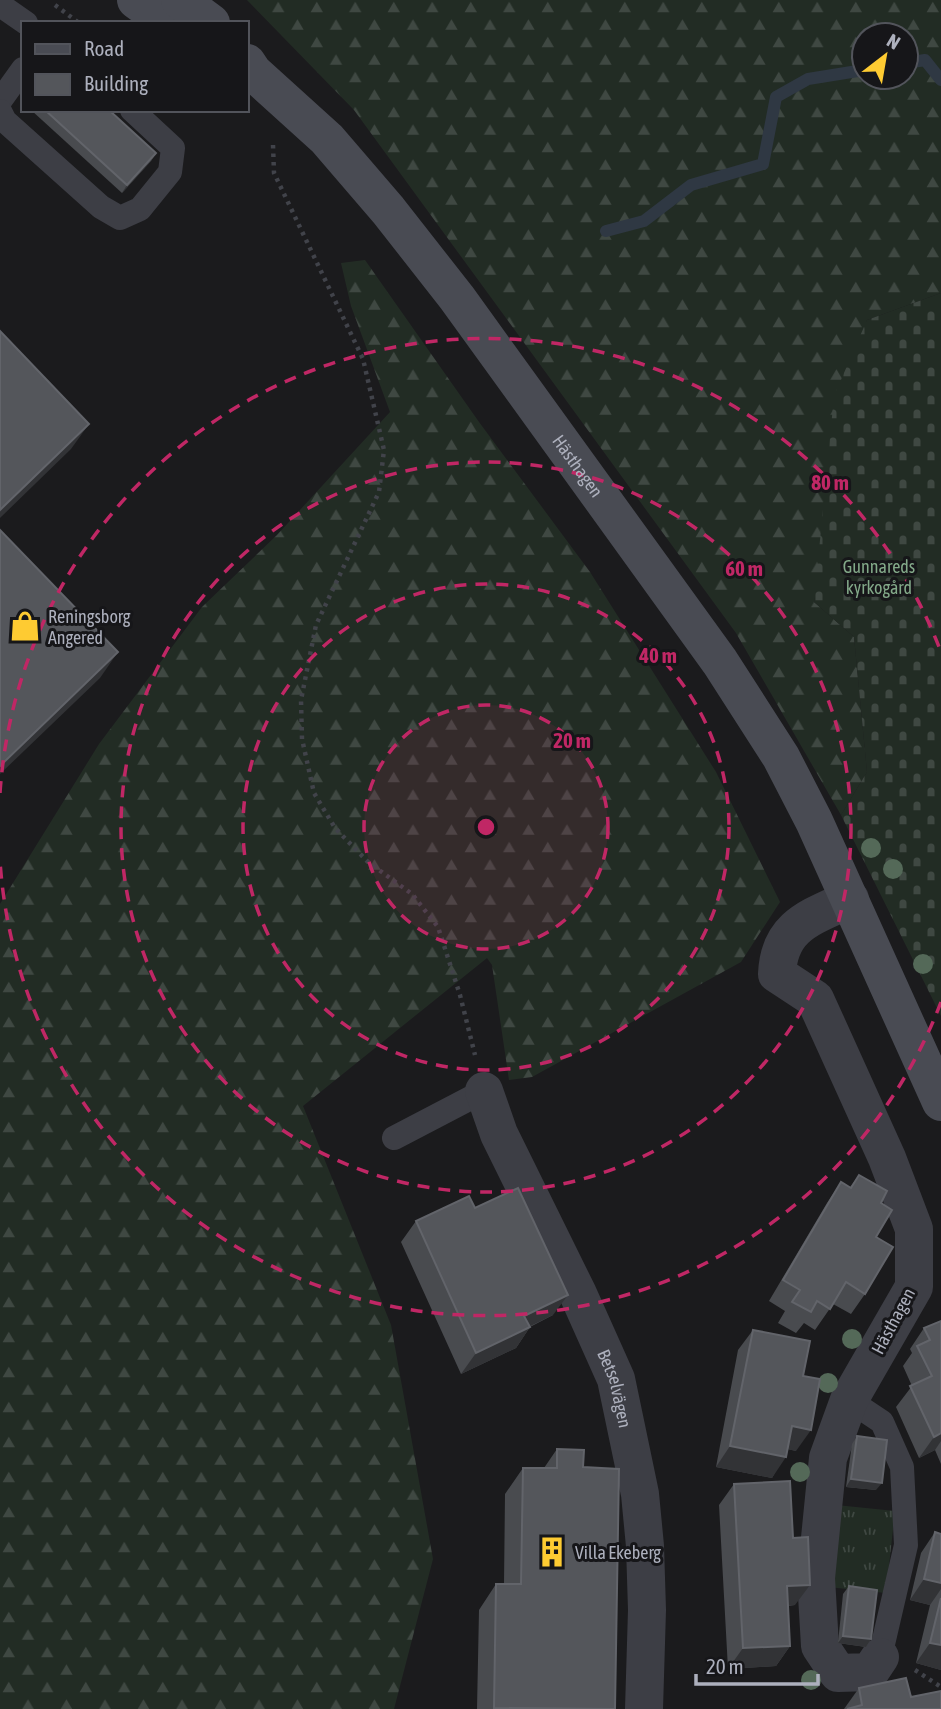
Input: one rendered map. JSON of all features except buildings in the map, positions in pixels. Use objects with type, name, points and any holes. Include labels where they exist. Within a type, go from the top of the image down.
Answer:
[{"type":"street","points":[[136,0],[165,21]]},
{"type":"street","points":[[180,0],[208,21]]},
{"type":"street","name":"Hästhagen","points":[[249,68],[327,139],[388,210],[457,298],[720,662],[781,757],[814,821],[941,1102]]},
{"type":"street","name":"Hästhagen","points":[[850,899],[793,928],[778,954],[777,974],[815,999],[887,1158],[914,1229],[914,1287],[849,1400],[828,1458],[816,1578],[820,1646],[838,1673],[870,1672],[880,1657]]},
{"type":"street","name":"Betselvägen","points":[[484,1091],[499,1134],[617,1378],[640,1494],[645,1546],[647,1610],[644,1709]]},
{"type":"lane","points":[[0,5],[23,21]]},
{"type":"lane","points":[[0,101],[21,72]]},
{"type":"lane","points":[[0,111],[5,121],[101,207],[120,218],[140,209],[170,172],[173,148],[134,112]]},
{"type":"lane","points":[[394,1138],[484,1091]]},
{"type":"lane","points":[[849,1400],[882,1422],[902,1467],[906,1545],[880,1657]]},
{"type":"path","points":[[48,0],[76,21]]},
{"type":"path","points":[[282,149],[273,140],[274,173],[363,359],[384,450],[379,492],[316,625],[300,700],[302,739],[314,793],[335,828],[368,862],[412,894],[438,927],[460,995],[484,1091]]},
{"type":"green space","points":[[247,0],[941,0],[941,293],[867,320],[814,602],[854,637],[867,772],[841,815],[736,633],[354,110]]},
{"type":"green space","points":[[365,260],[479,422],[590,572],[716,772],[780,902],[741,962],[532,1077],[509,1080],[492,965],[487,958],[303,1106],[391,1325],[433,1559],[394,1709],[0,1709],[0,904],[99,744],[202,607],[277,535],[390,412],[351,306],[341,263]]},
{"type":"green space","name":"Gunnareds kyrkogård","points":[[941,293],[941,1016],[841,815],[867,772],[854,637],[814,602],[834,396],[867,320]]},
{"type":"green space","points":[[836,1505],[895,1511],[886,1593],[828,1587]]},
{"type":"waterway","points":[[920,61],[925,60],[941,80]]},
{"type":"waterway","points":[[606,231],[644,221],[691,185],[763,164],[776,97],[808,79],[850,72]]},
{"type":"place","name":"Reningsborg Angered","points":[[25,626]]},
{"type":"place","name":"Villa Ekeberg","points":[[552,1552]]}]
